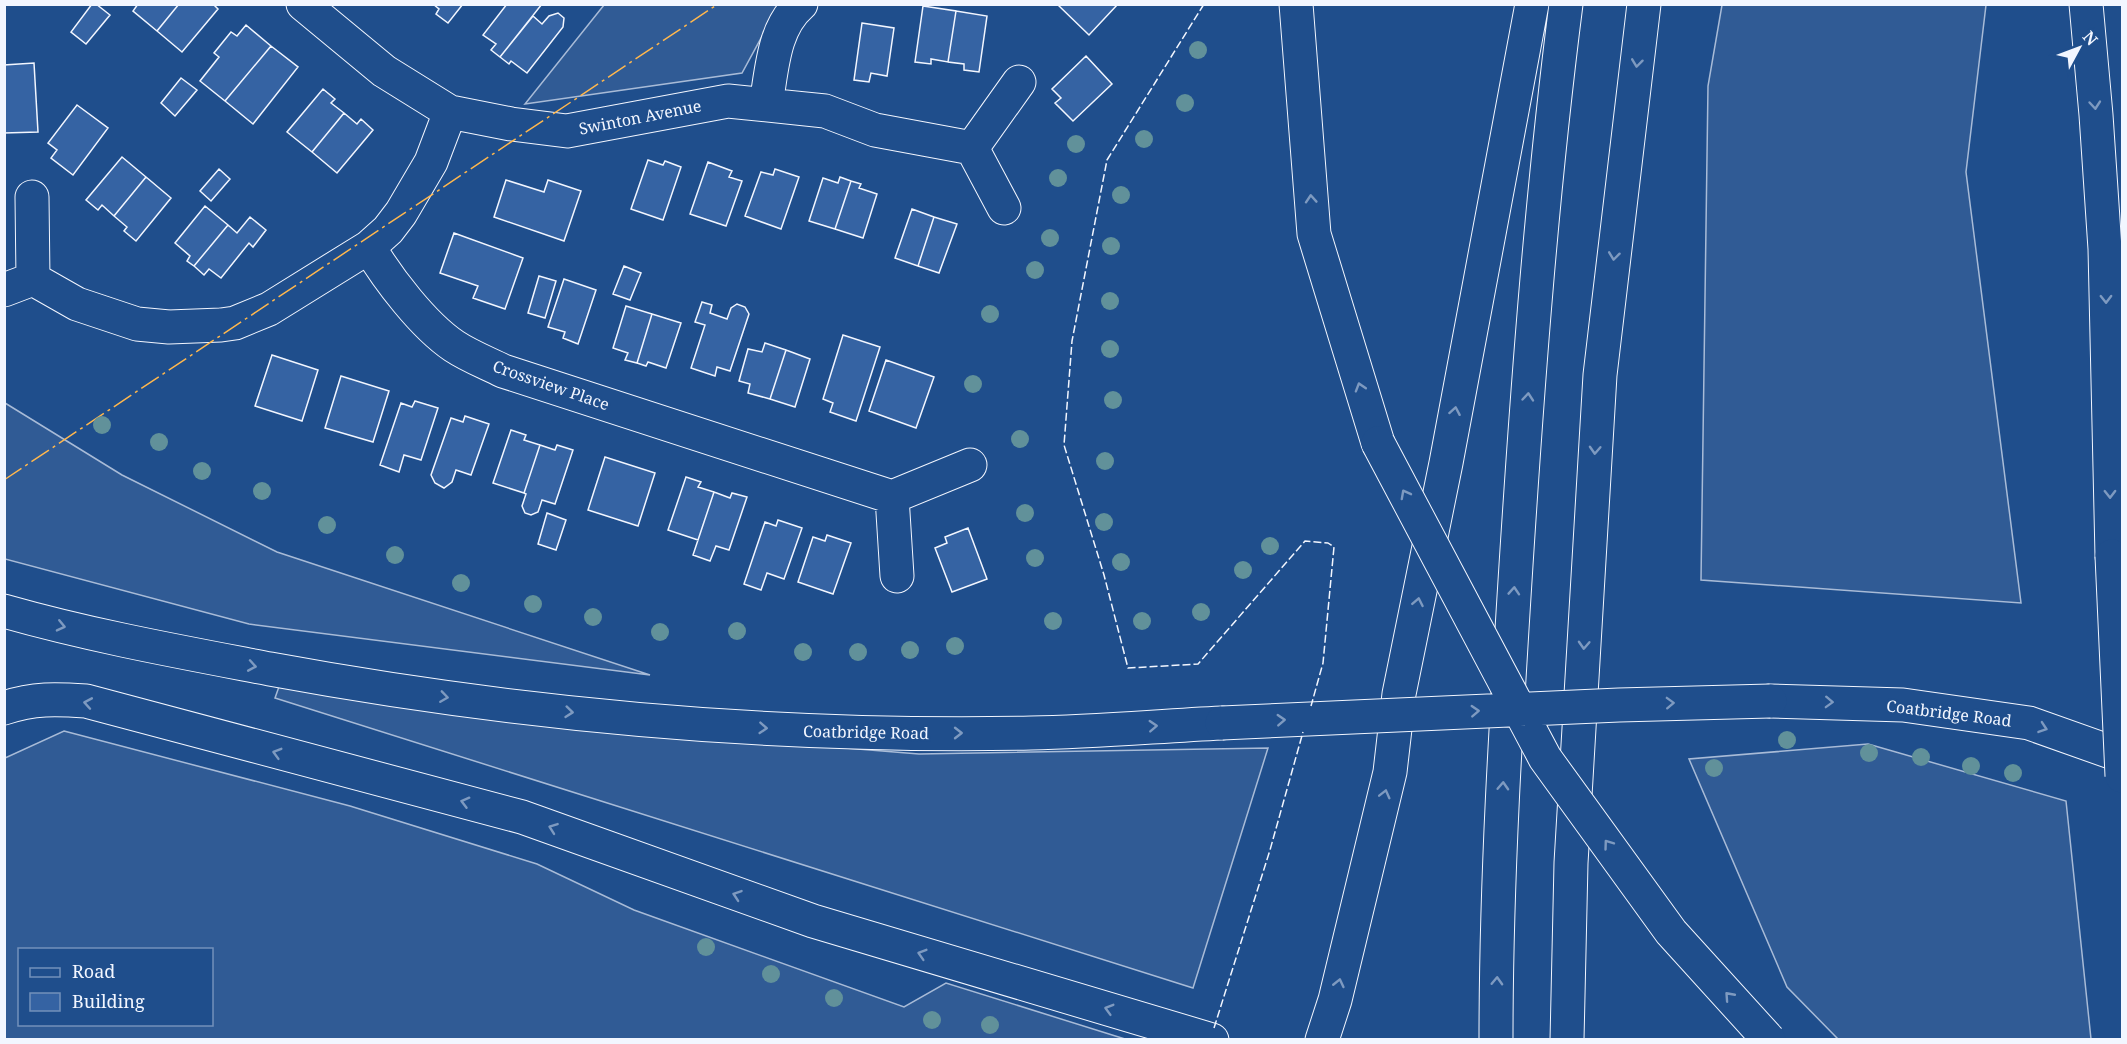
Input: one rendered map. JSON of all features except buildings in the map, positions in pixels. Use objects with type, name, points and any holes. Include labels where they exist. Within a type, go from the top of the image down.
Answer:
[{"type":"main road","name":"Swinton Avenue","points":[[303,4],[384,71],[450,112],[511,124],[567,131],[728,101],[825,111],[874,130],[972,148]]},
{"type":"main road","points":[[766,104],[779,37],[787,19],[801,4]]},
{"type":"main road","points":[[1296,4],[1314,234],[1378,443],[1545,758],[1671,932],[1769,1040]]},
{"type":"main road","points":[[1322,1040],[1335,1000],[1390,772],[1399,694],[1446,462],[1532,4]]},
{"type":"main road","points":[[1496,1040],[1503,792],[1523,455],[1540,247],[1566,4]]},
{"type":"main road","points":[[1567,1040],[1571,862],[1600,375],[1644,4]]},
{"type":"main road","points":[[2086,4],[2096,115],[2104,249],[2112,556],[2122,776]]},
{"type":"main road","points":[[1004,208],[972,148],[1019,82]]},
{"type":"main road","points":[[32,197],[19,285],[137,324],[169,327],[221,325],[269,309],[369,247],[388,230],[401,213],[431,162],[450,112]]},
{"type":"main road","name":"Crossview Place","points":[[369,247],[381,267],[432,328],[454,346],[503,371],[892,498]]},
{"type":"main road","points":[[897,576],[892,498],[970,465]]},
{"type":"main road","name":"Coatbridge Road","points":[[4,611],[59,626],[357,685],[511,706],[668,722],[824,732],[1032,733],[1608,705],[1770,700],[1903,705],[2030,723],[2122,756]]},
{"type":"main road","points":[[4,708],[26,701],[54,699],[86,701],[522,817],[813,921],[1212,1040]]},
{"type":"shaded area","points":[[604,5],[779,5],[742,73],[525,104]]},
{"type":"shaded area","points":[[1722,5],[1986,5],[1966,172],[2021,603],[1701,580],[1708,86]]},
{"type":"shaded area","points":[[5,403],[122,475],[277,552],[650,675],[249,624],[5,559]]},
{"type":"shaded area","points":[[281,681],[491,719],[919,754],[1268,748],[1193,988],[275,698]]},
{"type":"shaded area","points":[[64,731],[350,806],[537,864],[634,910],[904,1007],[946,983],[1125,1039],[5,1039],[5,758]]},
{"type":"shaded area","points":[[1868,744],[2066,801],[2091,1039],[1838,1039],[1787,987],[1689,759]]},
{"type":"fence","points":[[1204,4],[1107,160],[1072,341],[1064,445],[1104,575],[1128,668],[1198,664],[1305,541],[1328,543],[1334,547],[1323,663],[1311,706]]},
{"type":"fence","points":[[1214,1028],[1270,850],[1303,732]]},
{"type":"power","points":[[4,480],[718,4]]}]
